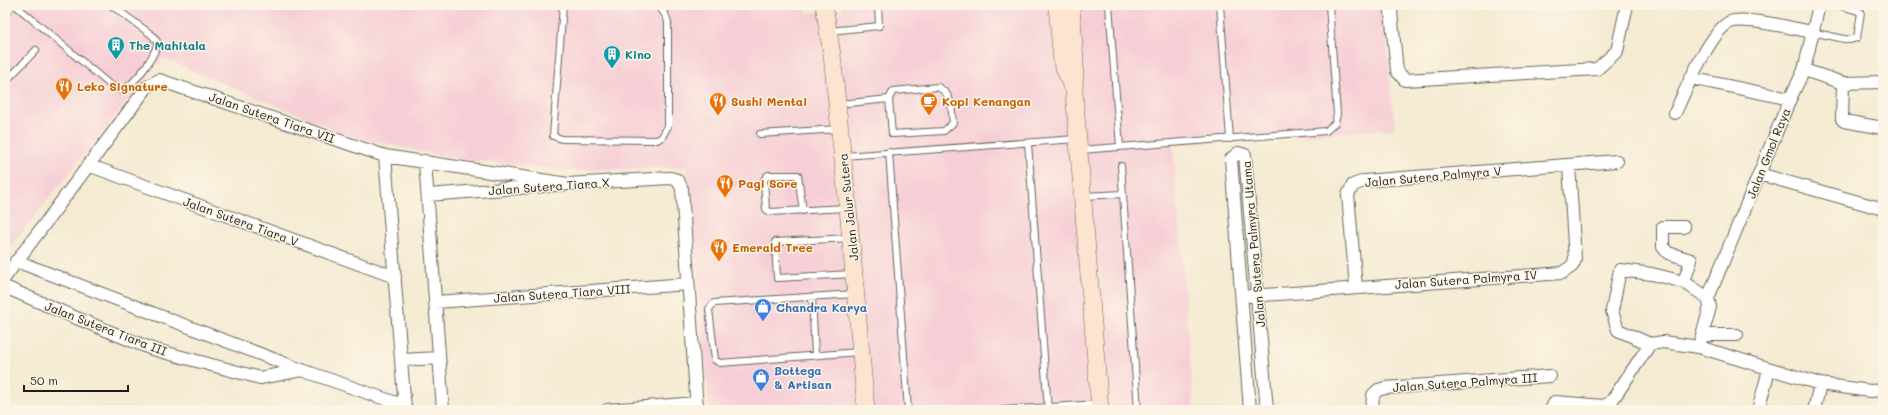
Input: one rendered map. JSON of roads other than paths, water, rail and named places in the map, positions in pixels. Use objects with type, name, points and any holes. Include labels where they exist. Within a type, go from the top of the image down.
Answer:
[{"type":"main road","name":"Jalan Jalur Sutera","points":[[824,5],[837,104],[855,274],[866,410]]},
{"type":"main road","points":[[1057,5],[1062,62],[1074,92]]},
{"type":"main road","points":[[1071,5],[1074,92],[1100,407]]},
{"type":"street","points":[[1393,5],[1391,12],[1397,71],[1405,80],[1597,69],[1617,51],[1627,5]]},
{"type":"street","name":"Jalan Gmol Raya","points":[[1708,298],[1790,99],[1804,70],[1819,5]]},
{"type":"street","points":[[1675,113],[1690,78],[1720,30],[1731,22],[1749,20],[1812,32]]},
{"type":"street","points":[[1804,70],[1843,83],[1883,82]]},
{"type":"street","points":[[1690,78],[1790,99]]},
{"type":"street","name":"Jalan Sutera Tiara VII","points":[[88,165],[147,87],[153,82],[159,80],[385,156],[568,184]]},
{"type":"street","points":[[1843,83],[1842,119],[1844,121],[1883,128]]},
{"type":"street","name":"Jalan Sutera Palmyra Utama","points":[[1250,410],[1231,159],[1238,153],[1246,155],[1267,410]]},
{"type":"street","points":[[16,262],[405,408],[385,156]]},
{"type":"street","points":[[425,161],[443,410]]},
{"type":"street","name":"Jalan Sutera Palmyra V","points":[[1356,287],[1348,195],[1353,185],[1364,181],[1617,161]]},
{"type":"street","points":[[5,277],[88,165]]},
{"type":"street","name":"Jalan Sutera Tiara V","points":[[88,165],[394,277]]},
{"type":"street","name":"Jalan Sutera Palmyra IV","points":[[1241,297],[1356,287],[1562,273],[1572,266],[1575,260],[1569,165]]},
{"type":"street","points":[[1759,174],[1883,209]]},
{"type":"street","name":"Jalan Sutera Tiara X","points":[[428,195],[568,184],[670,178],[676,179],[680,182],[682,189],[688,284]]},
{"type":"street","points":[[1684,227],[1664,227],[1663,247],[1668,253],[1691,260],[1684,282]]},
{"type":"street","points":[[1699,347],[1710,307],[1708,298],[1684,282],[1652,274],[1620,270],[1612,311],[1618,330],[1650,344],[1663,342],[1699,347],[1769,370],[1820,384],[1870,390],[1883,390]]},
{"type":"street","points":[[607,410],[697,406],[688,284]]},
{"type":"street","name":"Jalan Sutera Tiara VIII","points":[[436,302],[688,284]]},
{"type":"street","name":"Jalan Sutera Tiara III","points":[[5,287],[152,349],[260,378],[302,370]]},
{"type":"street","points":[[1703,335],[1737,335]]},
{"type":"street","points":[[1551,410],[1555,402],[1604,406],[1611,402],[1650,344]]},
{"type":"street","points":[[401,360],[440,358]]},
{"type":"street","points":[[1758,410],[1769,370]]},
{"type":"street","name":"Jalan Sutera Palmyra III","points":[[1372,410],[1373,395],[1378,390],[1385,388],[1550,376]]},
{"type":"street","points":[[1814,410],[1820,384]]},
{"type":"lane","points":[[15,5],[109,84],[122,91],[130,86],[154,54],[158,43],[152,35],[111,5]]},
{"type":"lane","points":[[563,5],[553,136],[562,139],[649,140],[657,140],[662,137],[668,126],[668,22],[666,16],[658,5]]},
{"type":"lane","points":[[828,31],[879,26],[878,5]]},
{"type":"lane","points":[[1109,5],[1120,147]]},
{"type":"lane","points":[[1220,5],[1230,139]]},
{"type":"lane","points":[[842,156],[1028,143],[1120,147],[1326,130],[1335,122],[1337,103],[1329,5]]},
{"type":"lane","points":[[1812,32],[1849,40],[1857,38],[1861,12],[1838,5]]},
{"type":"lane","points":[[5,71],[11,76],[36,50]]},
{"type":"lane","points":[[938,87],[946,92],[950,99],[953,123],[944,132],[892,134],[889,99],[893,91],[938,87]]},
{"type":"lane","points":[[837,104],[889,99]]},
{"type":"lane","points":[[760,134],[839,129]]},
{"type":"lane","points":[[1028,143],[1048,408]]},
{"type":"lane","points":[[889,152],[908,410]]},
{"type":"lane","points":[[1121,166],[1138,410]]},
{"type":"lane","points":[[803,211],[798,175],[768,175],[764,180],[766,209],[770,212],[803,211],[848,208]]},
{"type":"lane","points":[[1082,196],[1123,194]]},
{"type":"lane","points":[[851,238],[775,242],[777,278],[855,274]]},
{"type":"lane","points":[[857,294],[714,303],[709,309],[715,360],[718,363],[862,352]]},
{"type":"lane","points":[[812,297],[815,355]]},
{"type":"lane","points":[[1003,410],[1100,407]]},
{"type":"place","name":"The Mahitala","points":[[116,60]]},
{"type":"place","name":"Kino","points":[[612,69]]},
{"type":"place","name":"Leko Signature","points":[[64,101]]},
{"type":"place","name":"Sushi Mentai","points":[[718,116]]},
{"type":"place","name":"Kopi Kenangan","points":[[929,116]]},
{"type":"place","name":"Pagi Sore","points":[[725,198]]},
{"type":"place","name":"Emerald Tree","points":[[719,262]]},
{"type":"place","name":"Chandra Karya","points":[[763,322]]},
{"type":"place","name":"Bottega & Artisan","points":[[761,392]]}]
